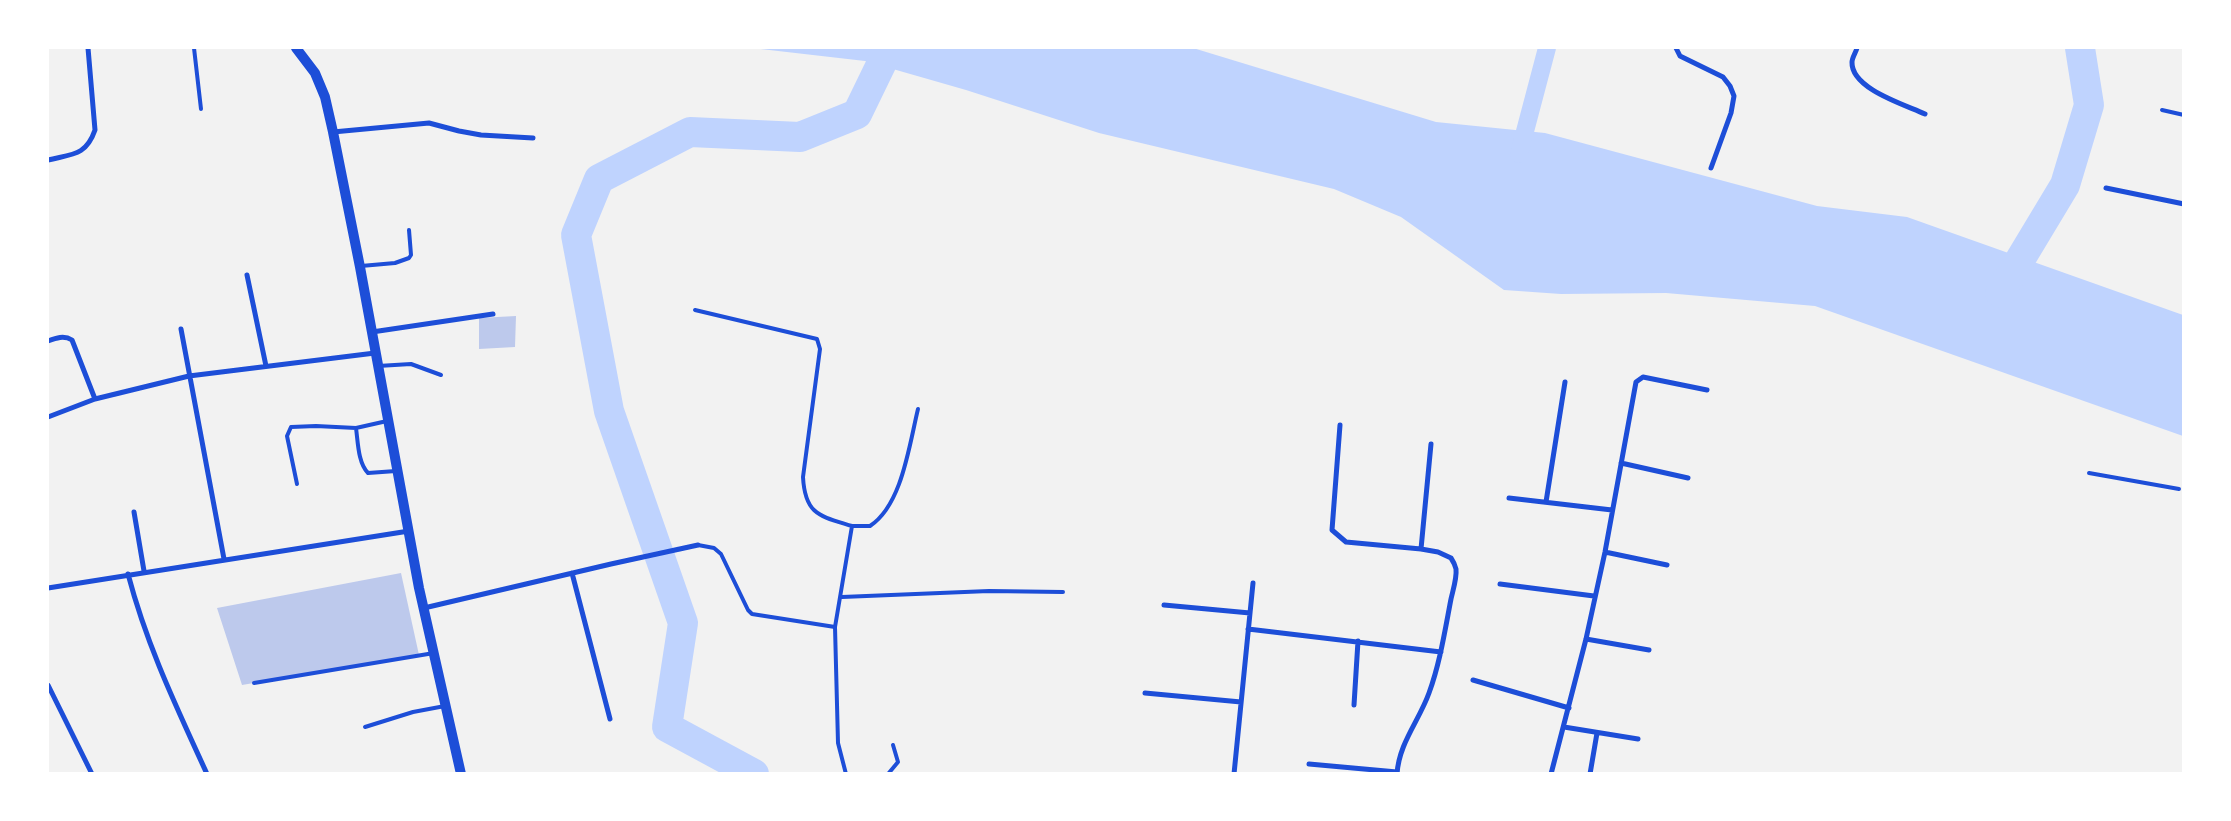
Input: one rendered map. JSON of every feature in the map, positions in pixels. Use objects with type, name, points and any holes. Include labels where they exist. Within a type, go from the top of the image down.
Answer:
[{"type":"main road","points":[[296,48],[315,72],[333,132],[360,267],[396,470],[461,774]]},
{"type":"street","points":[[48,160],[84,150],[96,130],[88,48]]},
{"type":"street","points":[[1676,48],[1680,56],[1723,77],[1730,86],[1734,96],[1731,114],[1711,168]]},
{"type":"street","points":[[1857,48],[1852,62],[1855,74],[1862,82],[1872,90],[1926,114]]},
{"type":"street","points":[[333,132],[430,123],[481,135],[533,138]]},
{"type":"street","points":[[2106,188],[2184,204]]},
{"type":"street","points":[[247,275],[266,366]]},
{"type":"street","points":[[372,332],[493,314]]},
{"type":"street","points":[[181,329],[224,559]]},
{"type":"street","points":[[48,341],[61,337],[67,337],[72,340],[95,399]]},
{"type":"street","points":[[48,417],[95,399],[189,376],[375,353]]},
{"type":"street","points":[[1551,774],[1586,639],[1605,552],[1636,382],[1643,377],[1706,390]]},
{"type":"street","points":[[1546,502],[1564,382]]},
{"type":"street","points":[[1309,764],[1397,773],[1398,757],[1405,738],[1416,724],[1429,692],[1441,652],[1456,568],[1452,558],[1438,552],[1346,542],[1332,530],[1340,425]]},
{"type":"street","points":[[1421,549],[1431,444]]},
{"type":"street","points":[[1621,463],[1688,478]]},
{"type":"street","points":[[1510,498],[1612,510]]},
{"type":"street","points":[[134,512],[144,571]]},
{"type":"street","points":[[48,588],[144,571],[409,531]]},
{"type":"street","points":[[424,608],[698,545]]},
{"type":"street","points":[[1605,552],[1667,565]]},
{"type":"street","points":[[572,573],[610,719]]},
{"type":"street","points":[[128,574],[139,616],[156,662],[206,774]]},
{"type":"street","points":[[1234,774],[1253,583]]},
{"type":"street","points":[[1500,584],[1594,596]]},
{"type":"street","points":[[1164,605],[1250,613]]},
{"type":"street","points":[[1248,629],[1441,652]]},
{"type":"street","points":[[1586,639],[1649,650]]},
{"type":"street","points":[[1354,705],[1358,641]]},
{"type":"street","points":[[1473,680],[1569,708]]},
{"type":"street","points":[[48,685],[92,774]]},
{"type":"street","points":[[1145,693],[1241,702]]},
{"type":"street","points":[[1564,727],[1638,739]]},
{"type":"street","points":[[1590,774],[1597,732]]},
{"type":"lane","points":[[194,48],[201,109]]},
{"type":"lane","points":[[2162,110],[2184,115]]},
{"type":"lane","points":[[360,267],[395,263],[409,258],[411,255],[409,230]]},
{"type":"lane","points":[[695,310],[817,339],[820,349],[803,477],[804,493],[812,508],[822,517],[852,526],[870,526],[887,512],[896,495],[918,409]]},
{"type":"lane","points":[[377,366],[411,364],[441,375]]},
{"type":"lane","points":[[297,484],[288,436],[291,427],[356,428],[387,421]]},
{"type":"lane","points":[[356,428],[364,469],[368,473],[396,470]]},
{"type":"lane","points":[[2089,473],[2179,489]]},
{"type":"lane","points":[[846,774],[838,743],[835,627],[842,597],[852,526]]},
{"type":"lane","points":[[698,545],[714,548],[721,554],[748,610],[752,614],[835,627]]},
{"type":"lane","points":[[842,597],[989,591],[1063,592]]},
{"type":"lane","points":[[254,683],[434,652]]},
{"type":"lane","points":[[365,727],[413,712],[447,706]]},
{"type":"lane","points":[[888,774],[898,762],[893,745]]},
{"type":"water","points":[[752,48],[1193,48],[1436,122],[1545,133],[1817,206],[1907,217],[2183,315],[2183,436],[1815,306],[1666,293],[1561,294],[1504,290],[1401,217],[1334,189],[1099,133],[966,90],[865,61]]},
{"type":"building","points":[[516,316],[515,347],[479,349],[479,318]]},
{"type":"building","points":[[401,573],[419,655],[242,685],[217,608]]},
{"type":"waterway","points":[[754,774],[667,727],[683,623],[609,411],[576,235],[599,179],[690,132],[800,137],[857,114],[889,48]]},
{"type":"waterway","points":[[1519,154],[1547,48]]},
{"type":"waterway","points":[[2000,293],[2065,185],[2089,105],[2080,48]]}]
